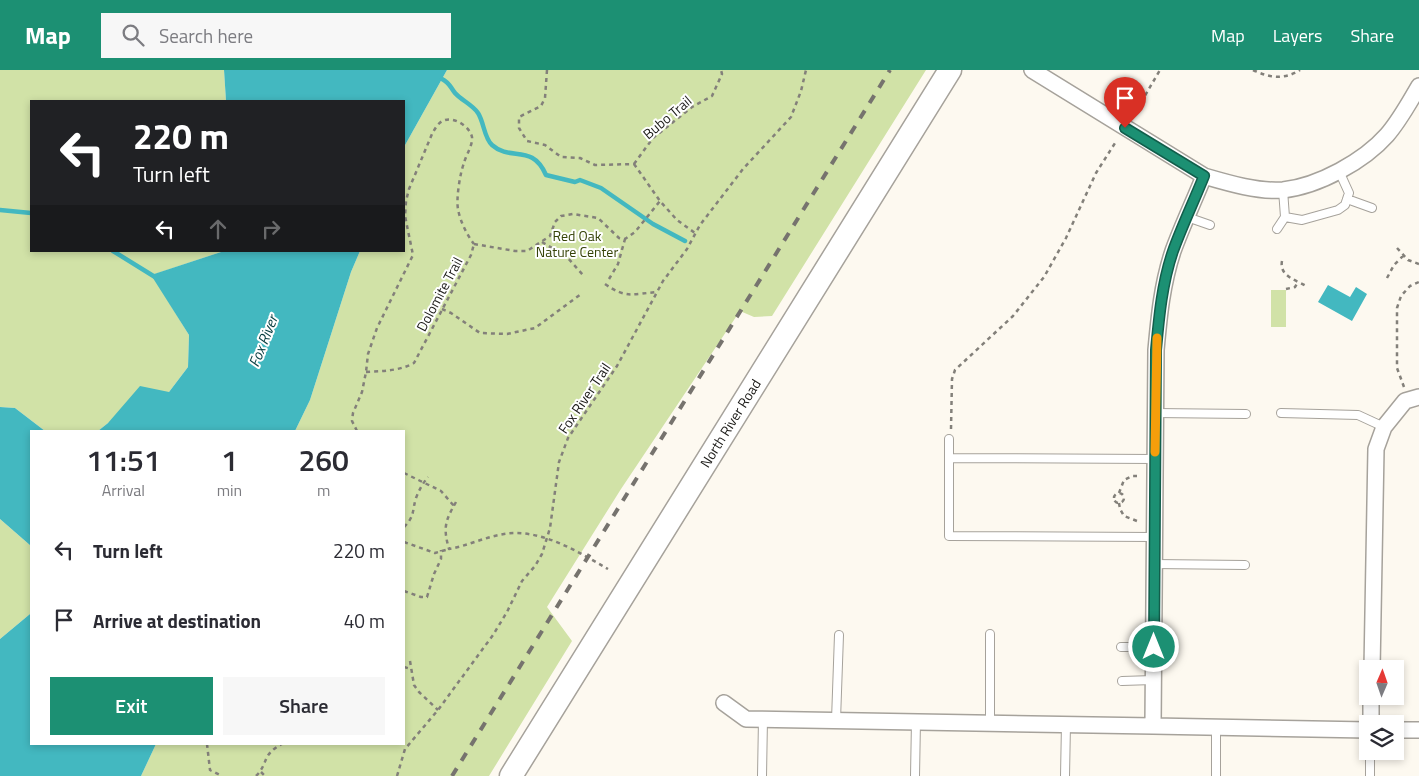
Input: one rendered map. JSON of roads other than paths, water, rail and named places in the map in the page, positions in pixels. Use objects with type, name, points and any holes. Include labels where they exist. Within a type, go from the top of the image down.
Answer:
[{"type":"main road","name":"North River Road","points":[[511,776],[950,70]]},
{"type":"street","points":[[1032,70],[1204,176],[1242,187],[1283,190],[1314,182],[1357,161],[1387,135],[1419,86]]},
{"type":"street","points":[[1153,726],[1156,350],[1160,306],[1173,250],[1204,176]]},
{"type":"street","points":[[1372,660],[1376,449],[1384,427],[1405,401],[1415,398]]},
{"type":"street","points":[[724,703],[746,718],[763,719],[1359,730]]},
{"type":"street","points":[[1404,730],[1419,730]]},
{"type":"lane","points":[[1285,217],[1302,220],[1338,210],[1345,205],[1349,193],[1339,171]]},
{"type":"lane","points":[[1277,229],[1285,217],[1283,190]]},
{"type":"lane","points":[[1347,199],[1372,208]]},
{"type":"lane","points":[[1187,217],[1210,225]]},
{"type":"lane","points":[[1155,413],[1246,414]]},
{"type":"lane","points":[[1281,413],[1358,415],[1384,427]]},
{"type":"lane","points":[[949,439],[949,536],[1154,537]]},
{"type":"lane","points":[[950,458],[1155,459]]},
{"type":"lane","points":[[1154,564],[1245,564]]},
{"type":"lane","points":[[990,634],[990,723]]},
{"type":"lane","points":[[836,720],[839,635]]},
{"type":"lane","points":[[1121,647],[1154,647]]},
{"type":"lane","points":[[1122,681],[1153,680]]},
{"type":"lane","points":[[762,776],[763,719]]},
{"type":"lane","points":[[915,776],[916,721]]},
{"type":"lane","points":[[1065,776],[1066,724]]},
{"type":"lane","points":[[1216,726],[1216,776]]},
{"type":"lane","points":[[1370,760],[1370,776]]},
{"type":"water","points":[[224,70],[447,70],[405,145],[405,100],[226,100]]},
{"type":"water","name":"Fox River","points":[[221,252],[360,252],[351,272],[310,400],[295,430],[99,430],[108,423],[140,386],[169,392],[188,367],[189,335],[151,275]]},
{"type":"water","points":[[1328,285],[1350,297],[1356,287],[1367,294],[1352,321],[1318,302]]},
{"type":"water","points":[[0,407],[15,408],[44,430],[30,430],[30,545],[0,519]]},
{"type":"water","points":[[30,614],[30,745],[156,745],[141,776],[0,776],[0,639]]},
{"type":"waterway","points":[[442,79],[458,96],[476,110],[489,142],[499,150],[521,154],[534,159],[546,175],[575,182],[580,180],[601,188],[653,224],[685,241]]},
{"type":"waterway","points":[[0,210],[30,213]]},
{"type":"waterway","points":[[115,252],[155,277]]},
{"type":"railway","points":[[452,776],[890,70]]},
{"type":"park label","name":"Red Oak Nature Center","points":[[577,244]]}]
